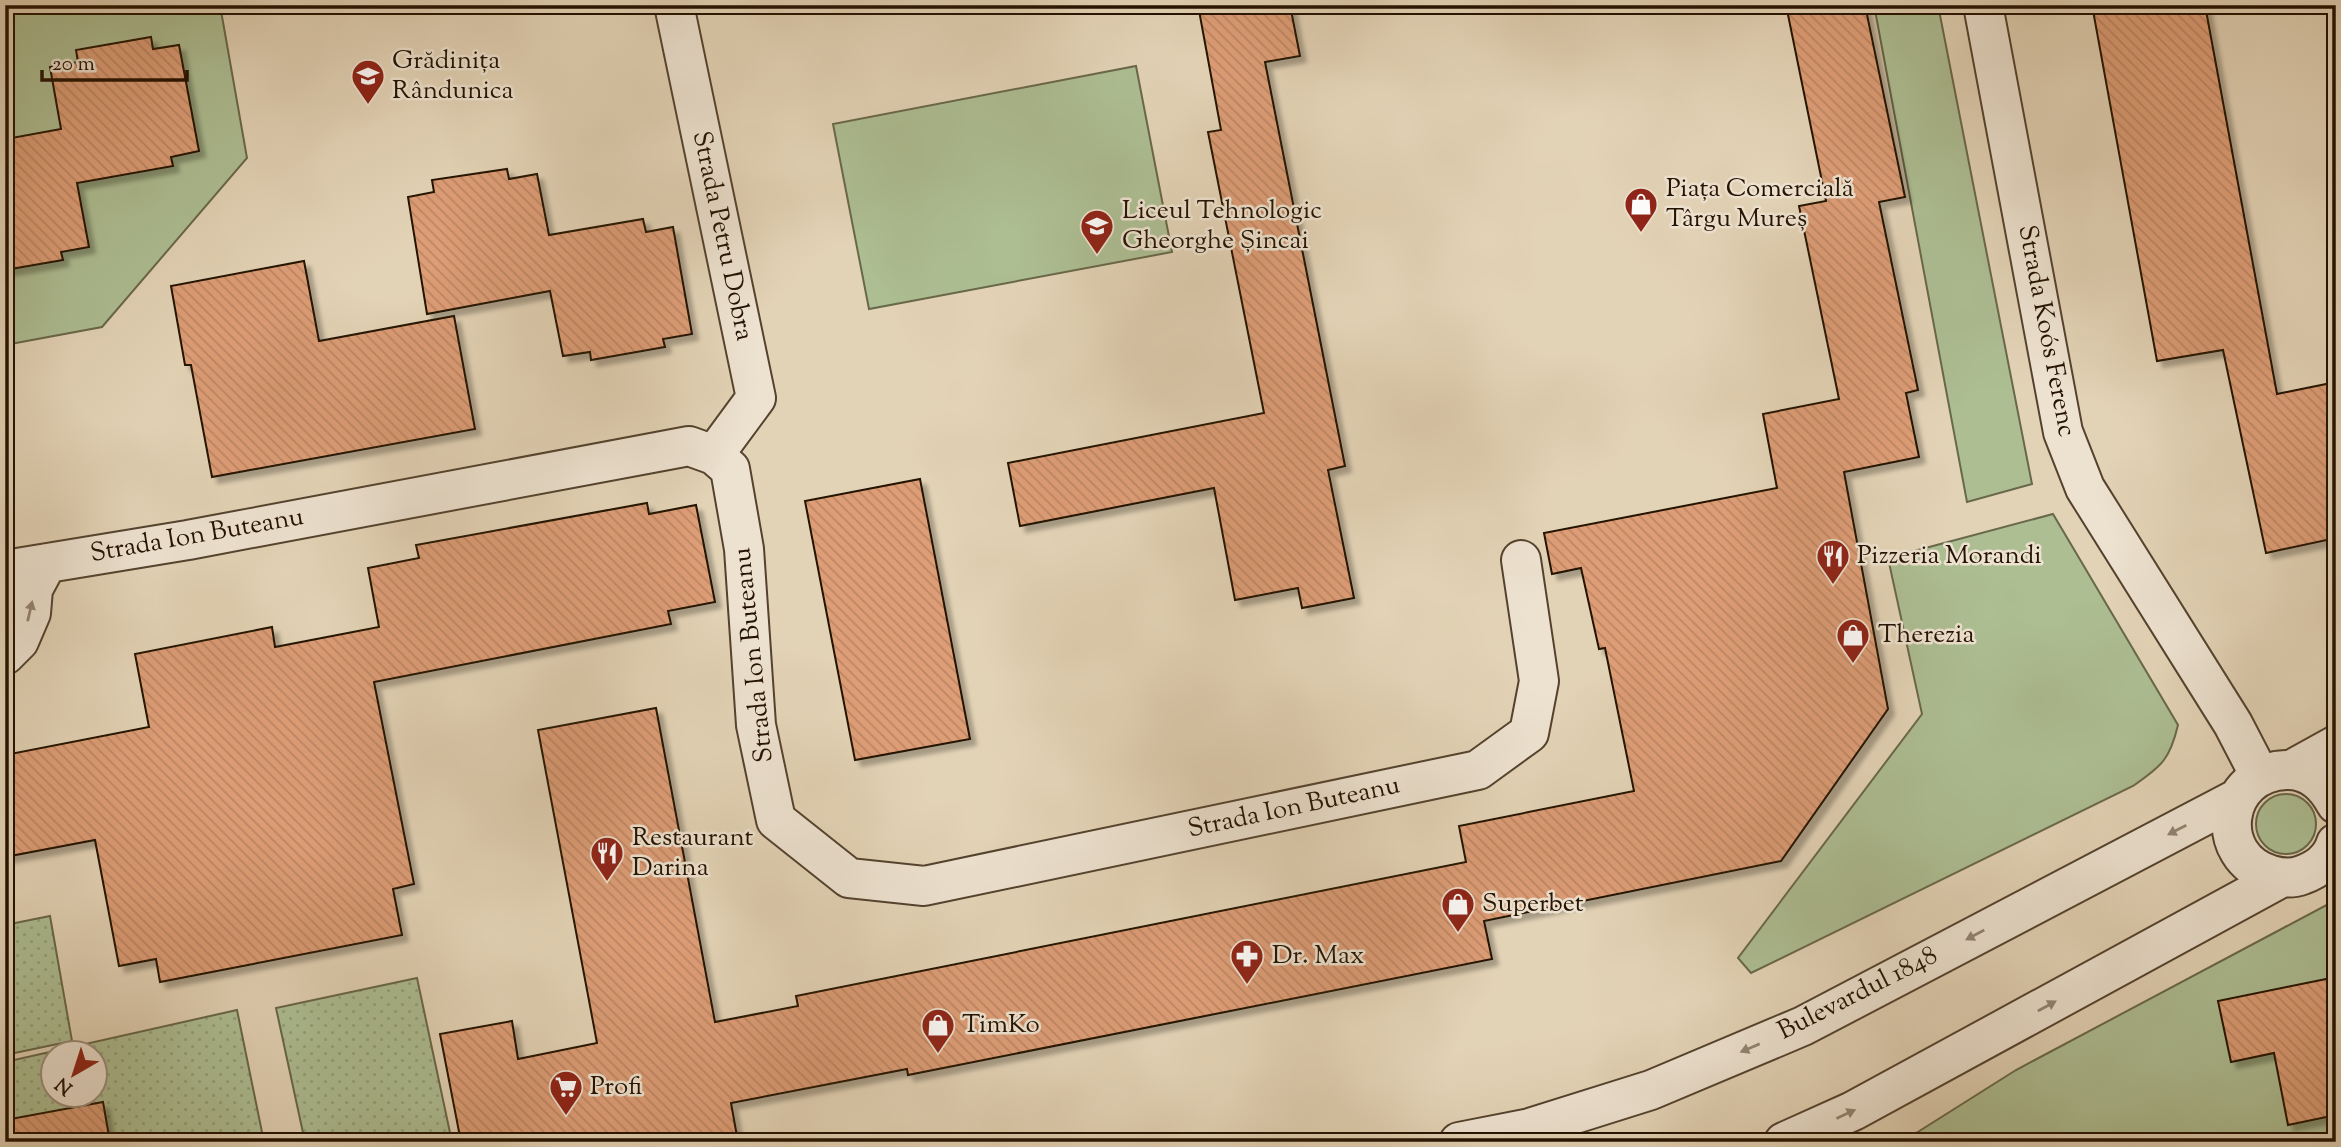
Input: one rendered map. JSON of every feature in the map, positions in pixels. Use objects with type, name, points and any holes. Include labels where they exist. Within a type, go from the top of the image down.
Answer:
[{"type":"street","name":"Strada Petru Dobra","points":[[674,5],[756,398],[715,456]]},
{"type":"street","name":"Strada Koós Ferenc","points":[[1983,5],[2063,432],[2085,488],[2233,724],[2263,781]]},
{"type":"street","name":"Strada Ion Buteanu","points":[[5,570],[188,540],[688,446],[715,456],[730,469],[744,549],[756,725],[776,820],[849,878],[924,886],[1478,770],[1529,733],[1539,681],[1521,560]]},
{"type":"street","points":[[5,655],[19,641],[31,613],[33,589],[47,563]]},
{"type":"street","name":"Bulevardul 1848","points":[[1459,1142],[1530,1128],[1651,1090],[1803,1026],[2263,781],[2336,745]]},
{"type":"street","points":[[2335,847],[2324,862],[2311,872],[2281,878],[2260,872],[2244,858],[2234,840],[2231,818],[2263,781],[2311,776],[2328,790],[2336,804]]},
{"type":"street","points":[[1784,1142],[1853,1111],[2281,878]]},
{"type":"green space","points":[[5,5],[220,5],[247,158],[102,327],[5,345]]},
{"type":"green space","points":[[1874,5],[1938,5],[2032,484],[1967,502]]},
{"type":"green space","points":[[1136,66],[1172,252],[869,309],[833,124]]},
{"type":"green space","points":[[2053,514],[2178,725],[2168,754],[2158,767],[2133,786],[1751,973],[1738,958],[1922,714],[1888,558]]},
{"type":"green space","points":[[2286,794],[2303,799],[2311,807],[2316,824],[2311,841],[2303,849],[2286,854],[2269,849],[2261,841],[2256,824],[2261,807],[2269,799]]},
{"type":"green space","points":[[2336,900],[2336,1142],[1902,1142],[2016,1070]]},
{"type":"green space","points":[[50,916],[71,1038],[38,1038],[38,1048],[5,1055],[5,925]]},
{"type":"green space","points":[[417,978],[452,1142],[305,1142],[276,1008]]},
{"type":"green space","points":[[237,1010],[264,1142],[5,1142],[5,1062],[38,1055],[38,1108],[108,1108],[108,1039]]},
{"type":"building","points":[[1198,5],[1290,5],[1300,56],[1265,62],[1345,466],[1328,470],[1354,598],[1302,608],[1298,588],[1235,600],[1214,488],[1020,526],[1008,463],[1264,413],[1208,132],[1221,130]]},
{"type":"building","points":[[1786,5],[1865,5],[1905,197],[1879,202],[1918,390],[1906,393],[1919,457],[1844,472],[1888,709],[1781,861],[1484,921],[1492,959],[908,1075],[907,1069],[731,1103],[738,1142],[461,1142],[440,1034],[512,1021],[518,1059],[597,1043],[538,730],[656,708],[715,1022],[798,1006],[796,996],[1466,862],[1459,826],[1634,791],[1605,648],[1599,649],[1581,568],[1552,574],[1544,533],[1777,488],[1763,414],[1839,399],[1799,206],[1826,201]]},
{"type":"building","points":[[2092,5],[2205,5],[2277,394],[2336,382],[2336,538],[2266,553],[2223,350],[2157,361]]},
{"type":"building","points":[[151,37],[153,49],[179,45],[199,151],[171,157],[173,166],[77,183],[89,247],[61,252],[63,260],[5,270],[6,139],[61,129],[50,67],[78,62],[76,50]]},
{"type":"building","points":[[507,169],[509,179],[537,174],[549,235],[643,219],[646,232],[673,227],[692,334],[663,339],[665,347],[591,360],[590,352],[563,356],[550,291],[427,314],[408,197],[434,192],[432,180]]},
{"type":"building","points":[[304,261],[319,341],[454,316],[475,429],[212,477],[191,365],[185,365],[171,286]]},
{"type":"building","points":[[920,479],[970,739],[855,760],[805,501]]},
{"type":"building","points":[[647,503],[649,514],[696,505],[715,602],[668,611],[671,624],[374,682],[414,884],[393,889],[402,935],[160,982],[156,959],[119,966],[95,840],[5,857],[5,755],[149,727],[135,654],[272,627],[275,647],[379,627],[368,568],[419,558],[416,545]]},
{"type":"building","points":[[2336,977],[2336,1115],[2288,1125],[2274,1053],[2231,1062],[2218,1001]]},
{"type":"building","points":[[70,1108],[104,1108],[110,1142],[5,1142],[5,1120]]},
{"type":"place","name":"Grădinița Rândunica","points":[[368,106]]},
{"type":"place","name":"Piața Comercială Târgu Mureș","points":[[1641,234]]},
{"type":"place","name":"Liceul Tehnologic Gheorghe Șincai","points":[[1097,256]]},
{"type":"place","name":"Pizzeria Morandi","points":[[1833,586]]},
{"type":"place","name":"Therezia","points":[[1853,665]]},
{"type":"place","name":"Restaurant Darina","points":[[607,883]]},
{"type":"place","name":"Superbet","points":[[1458,934]]},
{"type":"place","name":"Dr. Max","points":[[1247,986]]},
{"type":"place","name":"TimKo","points":[[938,1055]]},
{"type":"place","name":"Profi","points":[[566,1117]]}]
